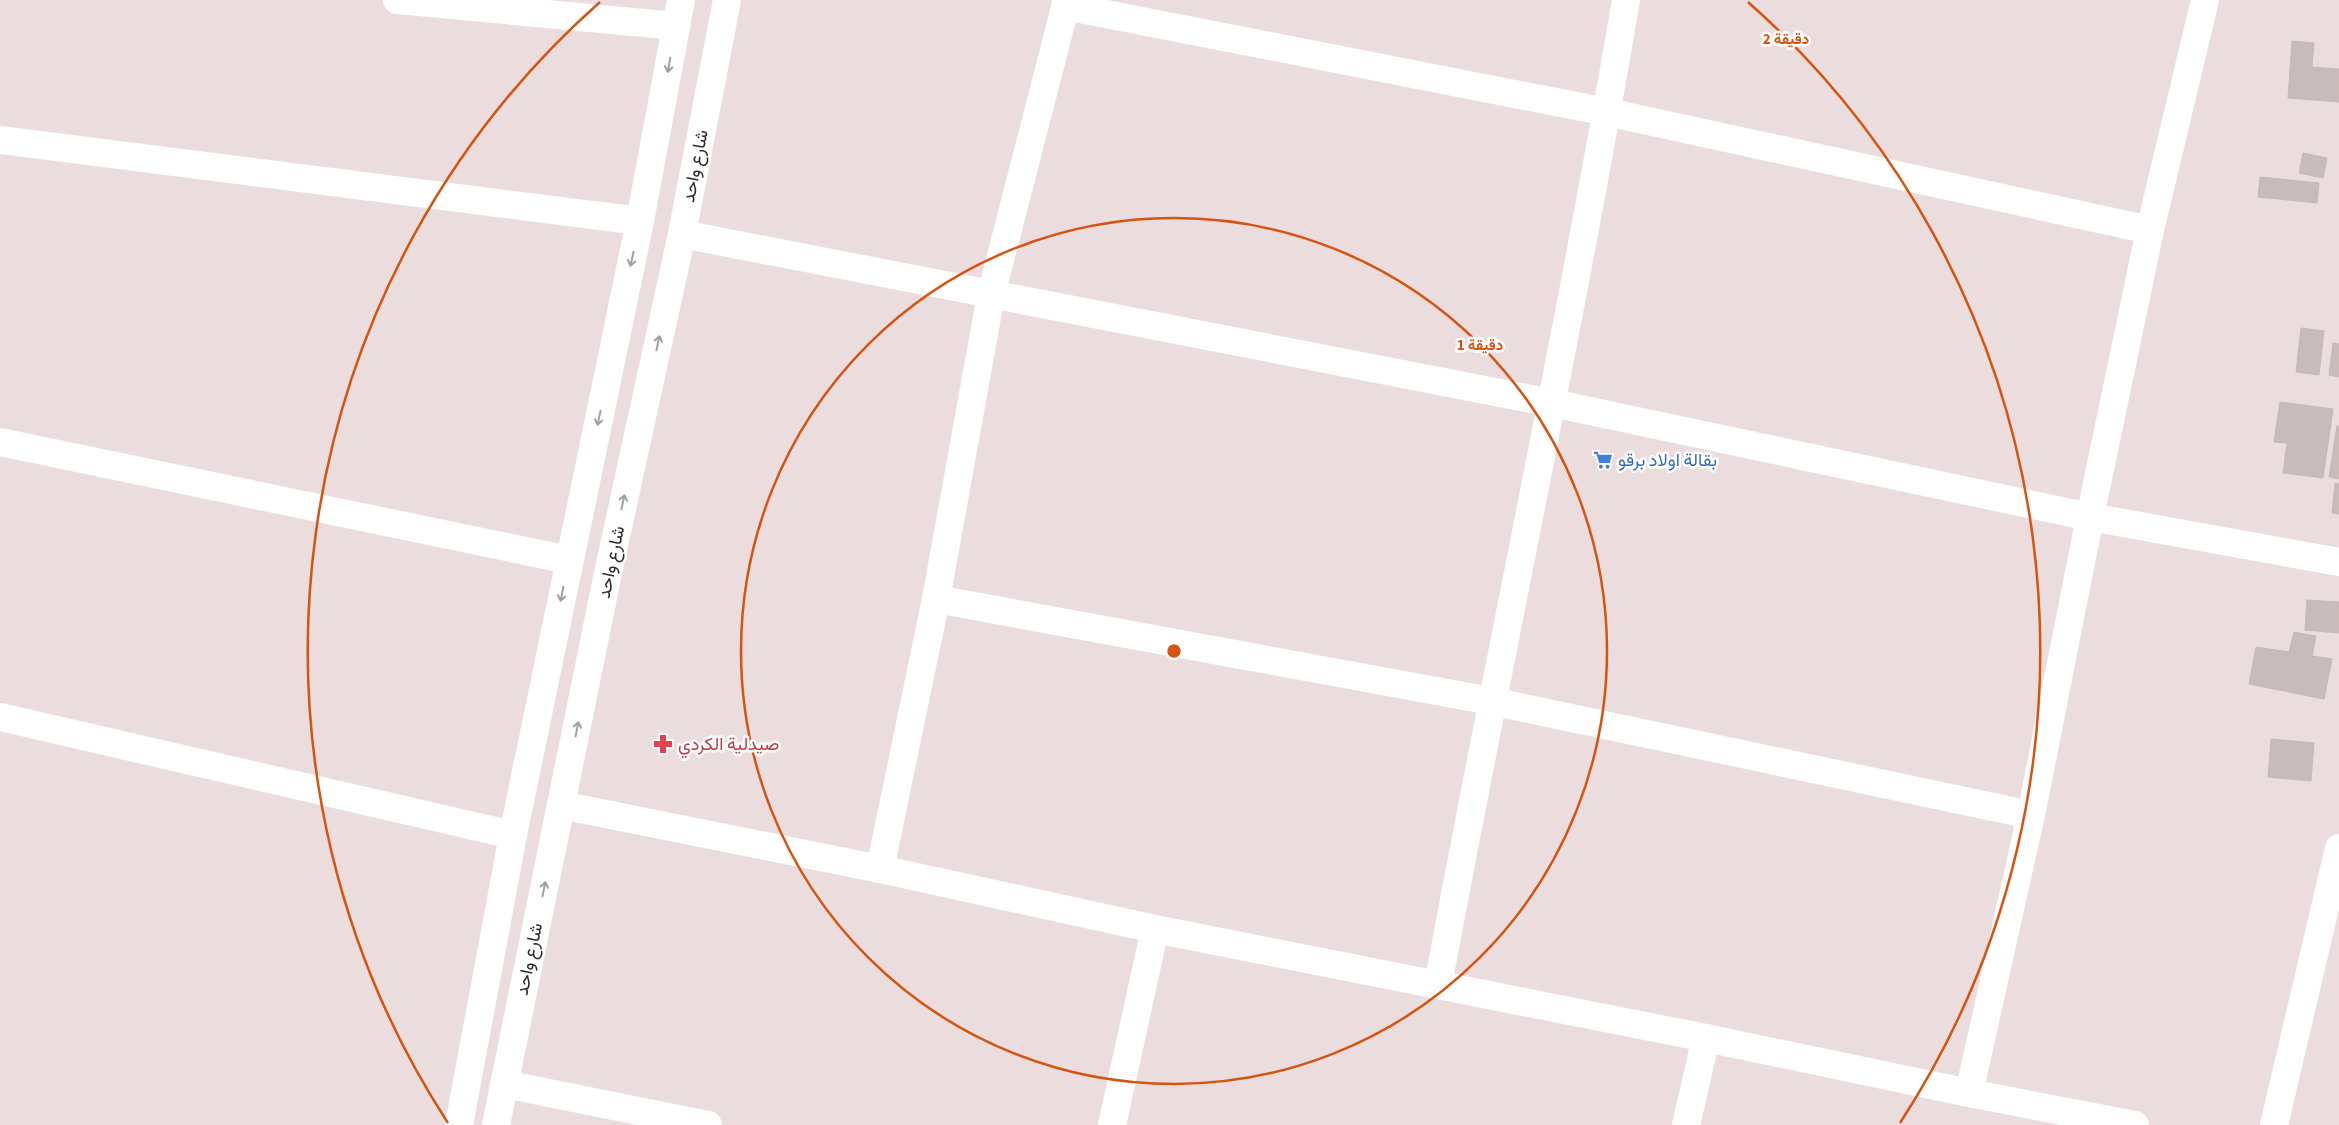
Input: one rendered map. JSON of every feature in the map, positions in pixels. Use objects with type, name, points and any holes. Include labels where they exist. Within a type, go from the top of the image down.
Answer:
[{"type":"street","points":[[397,0],[676,26]]},
{"type":"street","name":"شارع واحد","points":[[459,1125],[513,836],[640,221],[681,0]]},
{"type":"street","name":"شارع واحد","points":[[496,1125],[608,573],[682,234],[727,0]]},
{"type":"street","points":[[1438,985],[1491,701],[1552,403],[1607,112],[1626,0]]},
{"type":"street","points":[[1969,1093],[2030,815],[2150,230],[2205,0]]},
{"type":"street","points":[[880,869],[936,599],[991,295],[1066,3],[1607,112],[2150,230]]},
{"type":"street","points":[[0,140],[640,221]]},
{"type":"street","points":[[682,234],[1552,403],[2090,517],[2339,562]]},
{"type":"street","points":[[0,442],[569,560]]},
{"type":"street","points":[[936,599],[1491,701],[2030,815]]},
{"type":"street","points":[[0,717],[513,836]]},
{"type":"street","points":[[561,805],[880,869],[1154,929],[2135,1125]]},
{"type":"street","points":[[2274,1125],[2339,848]]},
{"type":"street","points":[[1112,1125],[1154,929]]},
{"type":"street","points":[[480,1016],[516,1021]]},
{"type":"street","points":[[1686,1125],[1706,1038]]},
{"type":"street","points":[[504,1084],[708,1125]]},
{"type":"building","points":[[2292,41],[2314,43],[2312,67],[2339,69],[2339,102],[2288,98]]},
{"type":"building","points":[[2303,153],[2327,158],[2323,178],[2299,173]]},
{"type":"building","points":[[2260,177],[2319,183],[2317,203],[2258,197]]},
{"type":"building","points":[[2301,328],[2324,331],[2319,375],[2296,372]]},
{"type":"building","points":[[2333,343],[2339,344],[2339,377],[2329,375]]},
{"type":"building","points":[[2280,402],[2333,409],[2323,478],[2283,473],[2287,443],[2274,442]]},
{"type":"building","points":[[2337,426],[2339,426],[2339,479],[2329,477]]},
{"type":"building","points":[[2335,483],[2339,484],[2339,514],[2332,513]]},
{"type":"building","points":[[2307,600],[2339,602],[2339,633],[2305,630]]},
{"type":"building","points":[[2294,632],[2316,636],[2312,656],[2332,659],[2324,699],[2249,684],[2256,647],[2289,652]]},
{"type":"building","points":[[2271,739],[2314,743],[2311,781],[2268,777]]},
{"type":"place","name":"بقالة اولاد برقو","points":[[1603,460]]},
{"type":"place","name":"صيدلية الكردي","points":[[663,744]]}]
